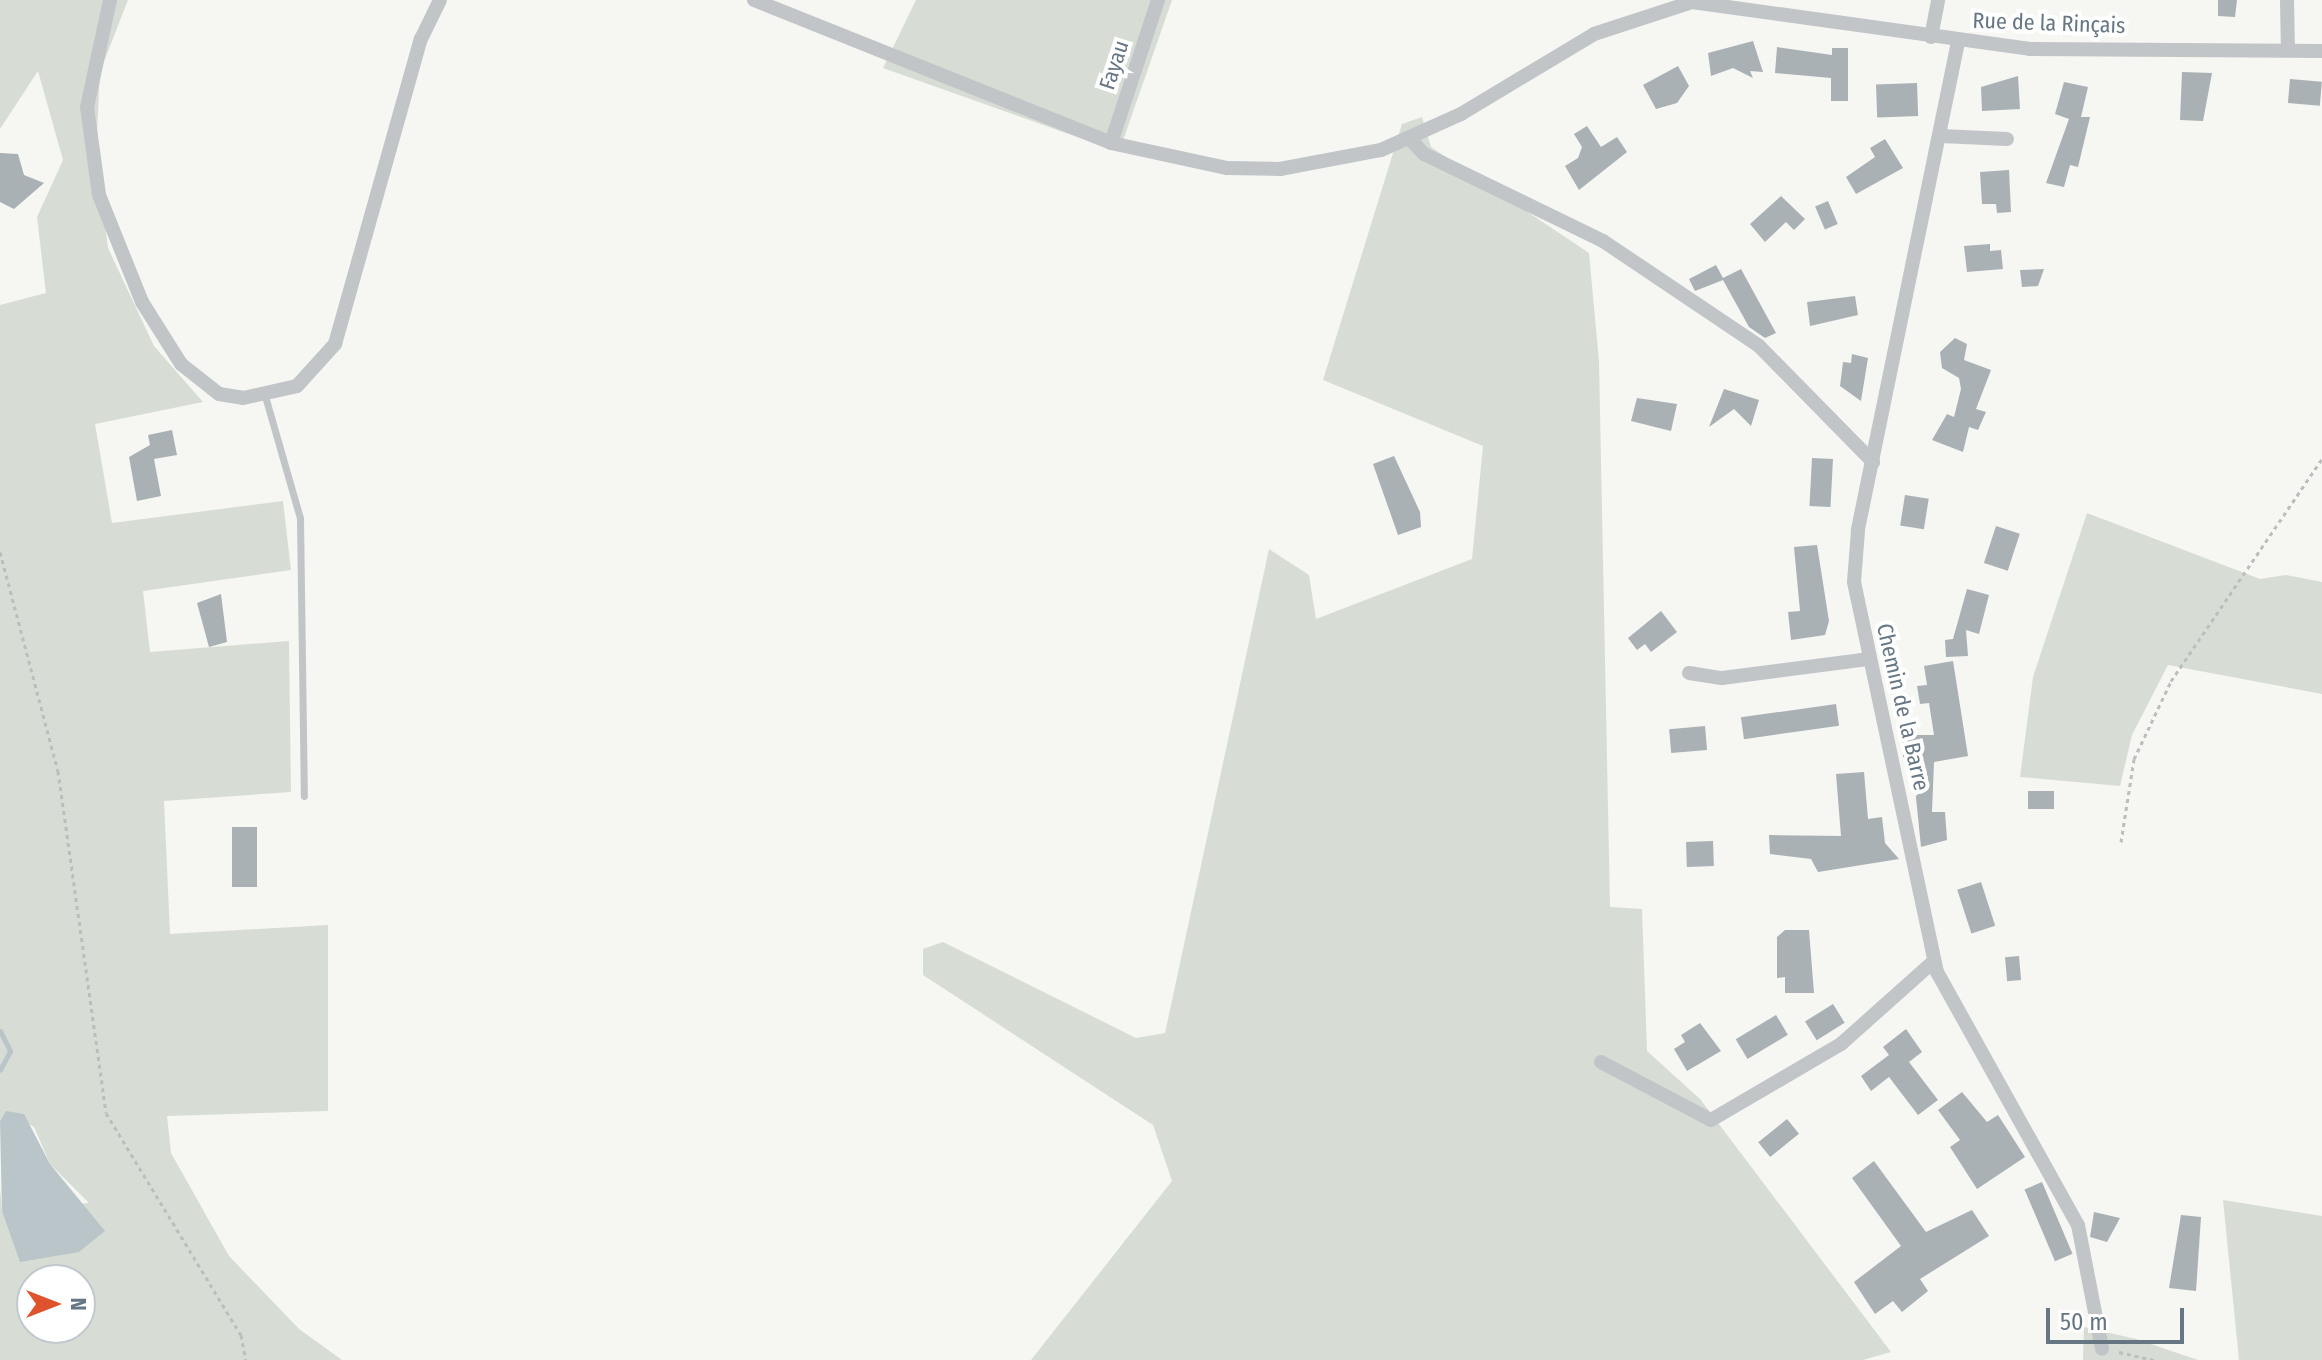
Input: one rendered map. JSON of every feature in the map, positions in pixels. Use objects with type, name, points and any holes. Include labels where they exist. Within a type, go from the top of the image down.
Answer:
[{"type":"street","points":[[110,0],[87,107],[89,156],[114,234],[142,302],[195,381],[219,394],[265,396],[297,386],[335,344],[421,39],[440,0]]},
{"type":"street","name":"Rue de la Rinçais","points":[[754,0],[1111,143],[1188,163],[1280,169],[1350,159],[1410,139],[1636,15],[1715,2],[1958,42],[2322,51]]},
{"type":"street","name":"Fayau","points":[[1111,143],[1158,0]]},
{"type":"street","points":[[1931,37],[1938,0]]},
{"type":"street","points":[[2287,0],[2288,50]]},
{"type":"street","name":"Chemin de la Barre","points":[[1958,42],[1873,462],[1854,582],[1934,961],[1971,1044],[2078,1225],[2102,1349]]},
{"type":"street","points":[[1941,136],[2007,139]]},
{"type":"street","points":[[1410,139],[1424,154],[1603,241],[1759,346],[1873,462]]},
{"type":"street","points":[[1689,673],[1722,678],[1868,659]]},
{"type":"street","points":[[1601,1062],[1711,1120],[1841,1044],[1934,961]]},
{"type":"lane","points":[[265,396],[300,518],[304,796]]},
{"type":"path","points":[[2121,842],[2134,759],[2171,681],[2322,459]]},
{"type":"path","points":[[0,552],[58,771],[106,1113],[241,1335],[246,1360]]},
{"type":"path","points":[[2102,1349],[2154,1360]]},
{"type":"shaded area","points":[[0,0],[128,0],[100,72],[96,153],[108,248],[154,346],[203,402],[95,424],[112,523],[283,501],[291,570],[143,591],[150,652],[289,641],[291,792],[164,801],[170,934],[328,925],[328,1111],[167,1116],[171,1153],[229,1256],[299,1329],[342,1360],[0,1360],[0,1188],[2,1211],[89,1203],[50,1164],[34,1127],[6,1111],[0,1121],[0,305],[46,293],[37,217],[63,160],[38,71],[0,129]]},
{"type":"shaded area","points":[[916,0],[1172,0],[1119,152],[883,68]]},
{"type":"shaded area","points":[[1422,117],[1431,147],[1589,253],[1599,361],[1610,907],[1642,909],[1647,1051],[1700,1099],[1891,1352],[1863,1360],[1031,1360],[1172,1181],[1153,1125],[923,975],[923,949],[943,942],[1136,1038],[1165,1033],[1269,549],[1309,575],[1316,619],[1472,559],[1483,446],[1323,380],[1402,124]]},
{"type":"shaded area","points":[[2087,513],[2260,579],[2286,575],[2322,582],[2322,694],[2168,665],[2132,735],[2120,786],[2020,777],[2033,677]]},
{"type":"shaded area","points":[[6,1111],[24,1114],[50,1164],[105,1231],[79,1252],[20,1262],[2,1211],[0,1121]]},
{"type":"shaded area","points":[[2223,1200],[2322,1216],[2322,1360],[2239,1360]]},
{"type":"shaded area","points":[[2084,1327],[2136,1339],[2198,1360],[2083,1360]]},
{"type":"building","points":[[2218,0],[2237,0],[2235,17],[2218,16]]},
{"type":"building","points":[[1753,41],[1763,72],[1750,71],[1753,78],[1733,68],[1711,76],[1708,53]]},
{"type":"building","points":[[1777,47],[1832,55],[1832,48],[1848,48],[1848,101],[1831,101],[1831,78],[1775,73]]},
{"type":"building","points":[[1678,66],[1689,86],[1677,103],[1656,109],[1643,85]]},
{"type":"building","points":[[2182,72],[2212,73],[2203,121],[2180,120]]},
{"type":"building","points":[[2018,76],[2020,109],[1982,111],[1981,87]]},
{"type":"building","points":[[2290,79],[2322,82],[2320,106],[2288,103]]},
{"type":"building","points":[[2064,82],[2088,87],[2081,117],[2090,117],[2078,167],[2070,165],[2064,187],[2046,183],[2069,119],[2055,114]]},
{"type":"building","points":[[1917,83],[1918,116],[1877,117],[1876,84]]},
{"type":"building","points":[[1587,126],[1601,147],[1617,137],[1627,152],[1579,190],[1565,166],[1578,158],[1582,147],[1574,134]]},
{"type":"building","points":[[1885,139],[1903,168],[1856,194],[1846,177],[1875,157],[1870,148]]},
{"type":"building","points":[[0,153],[18,154],[24,175],[44,183],[14,209],[0,202]]},
{"type":"building","points":[[2009,170],[2011,212],[1997,213],[1996,204],[1982,204],[1980,172]]},
{"type":"building","points":[[1781,196],[1805,219],[1794,230],[1786,222],[1765,242],[1750,224]]},
{"type":"building","points":[[1828,201],[1838,224],[1825,229],[1815,206]]},
{"type":"building","points":[[1990,244],[1990,251],[2001,250],[2003,269],[1967,272],[1964,246]]},
{"type":"building","points":[[1716,265],[1723,278],[1741,269],[1776,333],[1765,338],[1749,327],[1723,280],[1695,291],[1689,279]]},
{"type":"building","points":[[2044,269],[2038,286],[2022,287],[2020,270]]},
{"type":"building","points":[[1855,296],[1858,315],[1810,326],[1807,302]]},
{"type":"building","points":[[1955,338],[1967,344],[1964,360],[1991,370],[1976,409],[1986,412],[1978,430],[1969,427],[1963,452],[1932,440],[1947,414],[1954,417],[1961,389],[1959,378],[1942,368],[1940,352]]},
{"type":"building","points":[[1852,354],[1868,358],[1861,401],[1840,386],[1843,362],[1851,363]]},
{"type":"building","points":[[1724,389],[1759,400],[1751,426],[1734,409],[1709,427]]},
{"type":"building","points":[[1637,398],[1677,404],[1671,431],[1631,421]]},
{"type":"building","points":[[172,430],[177,455],[154,459],[161,496],[137,501],[129,457],[150,445],[148,435]]},
{"type":"building","points":[[1394,456],[1420,512],[1421,527],[1398,535],[1373,464]]},
{"type":"building","points":[[1812,458],[1833,459],[1830,507],[1809,506]]},
{"type":"building","points":[[1905,495],[1929,499],[1924,529],[1900,526]]},
{"type":"building","points":[[1996,526],[2020,534],[2008,571],[1984,563]]},
{"type":"building","points":[[1817,545],[1829,621],[1825,635],[1791,640],[1788,612],[1800,611],[1794,547]]},
{"type":"building","points":[[1967,589],[1989,595],[1979,634],[1966,630],[1968,656],[1946,657],[1945,640],[1953,639]]},
{"type":"building","points":[[221,594],[227,642],[209,647],[197,603]]},
{"type":"building","points":[[1661,611],[1677,632],[1651,652],[1645,644],[1637,650],[1628,638]]},
{"type":"building","points":[[1953,661],[1968,756],[1934,762],[1932,812],[1945,812],[1947,840],[1921,847],[1912,758],[1903,757],[1902,735],[1934,735],[1929,703],[1920,704],[1917,686],[1927,685],[1924,666]]},
{"type":"building","points":[[1836,704],[1839,726],[1744,739],[1741,717]]},
{"type":"building","points":[[1705,726],[1707,750],[1671,753],[1669,729]]},
{"type":"building","points":[[1864,772],[1868,819],[1882,817],[1885,843],[1899,859],[1818,872],[1811,859],[1770,854],[1769,835],[1841,836],[1836,774]]},
{"type":"building","points":[[2028,791],[2054,791],[2054,809],[2028,809]]},
{"type":"building","points":[[232,827],[257,827],[257,887],[232,887]]},
{"type":"building","points":[[1713,841],[1714,866],[1687,867],[1686,842]]},
{"type":"building","points":[[1981,882],[1995,926],[1971,933],[1957,890]]},
{"type":"building","points":[[1785,930],[1809,930],[1814,993],[1785,993],[1785,977],[1777,978],[1777,937]]},
{"type":"building","points":[[2019,956],[2021,980],[2007,981],[2005,957]]},
{"type":"building","points":[[1833,1004],[1845,1023],[1817,1040],[1805,1021]]},
{"type":"building","points":[[1776,1015],[1788,1035],[1748,1059],[1736,1039]]},
{"type":"building","points":[[1700,1023],[1721,1051],[1687,1071],[1674,1049],[1685,1042],[1681,1035]]},
{"type":"building","points":[[1906,1029],[1922,1052],[1909,1062],[1938,1100],[1918,1115],[1889,1077],[1871,1091],[1861,1076],[1889,1055],[1883,1047]]},
{"type":"building","points":[[1962,1092],[1987,1122],[1998,1115],[2025,1157],[1977,1189],[1950,1147],[1960,1140],[1938,1110]]},
{"type":"building","points":[[1787,1119],[1799,1134],[1770,1157],[1758,1142]]},
{"type":"building","points":[[1874,1161],[1926,1232],[1972,1210],[1989,1236],[1920,1279],[1928,1291],[1902,1312],[1893,1301],[1875,1314],[1854,1282],[1901,1246],[1852,1178]]},
{"type":"building","points":[[2042,1182],[2072,1254],[2055,1261],[2025,1189]]},
{"type":"building","points":[[2094,1212],[2120,1218],[2107,1242],[2090,1237]]},
{"type":"building","points":[[2181,1215],[2201,1217],[2196,1291],[2169,1288]]},
{"type":"waterway","points":[[0,1031],[10,1051],[0,1070]]}]
